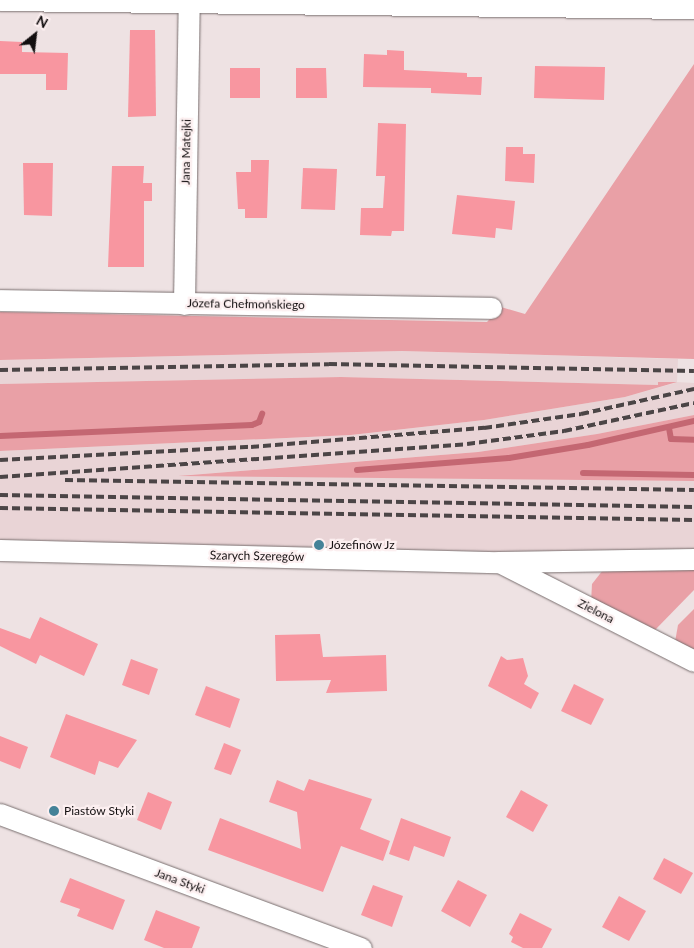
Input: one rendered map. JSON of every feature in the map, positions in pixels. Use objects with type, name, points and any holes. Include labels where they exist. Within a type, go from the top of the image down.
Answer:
[{"type":"street","points":[[0,0],[694,8]]},
{"type":"street","name":"Jana Matejki","points":[[184,304],[189,1]]},
{"type":"street","name":"Józefa Chełmońskiego","points":[[0,300],[491,308]]},
{"type":"street","name":"Szarych Szeregów","points":[[0,550],[498,562],[694,559]]},
{"type":"street","name":"Zielona","points":[[498,562],[694,661]]},
{"type":"street","name":"Jana Styki","points":[[0,814],[361,948]]},
{"type":"shaded area","points":[[694,64],[694,359],[402,351],[0,360],[0,312],[487,322],[501,307],[525,314]]},
{"type":"shaded area","points":[[402,351],[678,359],[677,382],[694,383],[694,415],[597,434],[478,452],[189,475],[694,481],[694,551],[360,553],[0,546],[0,451],[352,435],[484,420],[625,397],[675,383],[658,382],[658,385],[341,377],[0,384],[0,360]]},
{"type":"shaded area","points":[[341,377],[658,385],[658,382],[677,382],[625,397],[484,420],[351,435],[0,451],[0,384]]},
{"type":"shaded area","points":[[694,415],[694,481],[178,476],[478,452],[597,434]]},
{"type":"shaded area","points":[[694,569],[694,590],[655,630],[591,603],[592,584],[603,570]]},
{"type":"shaded area","points":[[694,609],[694,656],[675,642],[678,625]]},
{"type":"building","points":[[130,30],[155,30],[156,116],[128,117]]},
{"type":"building","points":[[0,41],[22,42],[22,52],[68,53],[67,90],[46,90],[46,74],[0,74]]},
{"type":"building","points":[[387,50],[404,51],[404,70],[467,73],[467,77],[482,77],[481,95],[431,93],[431,88],[363,87],[364,54],[387,55]]},
{"type":"building","points":[[535,66],[605,67],[604,100],[534,98]]},
{"type":"building","points":[[230,68],[260,68],[260,98],[230,98]]},
{"type":"building","points":[[296,68],[326,68],[327,98],[296,98]]},
{"type":"building","points":[[378,123],[406,124],[404,231],[392,231],[391,236],[360,235],[361,208],[383,208],[385,176],[376,176]]},
{"type":"building","points":[[506,147],[523,147],[523,154],[535,154],[534,183],[505,181]]},
{"type":"building","points":[[251,160],[269,160],[267,218],[245,218],[245,209],[238,209],[236,172],[251,172]]},
{"type":"building","points":[[23,163],[53,163],[52,216],[24,215]]},
{"type":"building","points":[[112,166],[144,166],[143,183],[152,183],[152,201],[144,201],[144,267],[108,267]]},
{"type":"building","points":[[303,168],[337,169],[335,210],[301,209]]},
{"type":"building","points":[[457,195],[515,201],[512,230],[496,228],[495,238],[452,234]]},
{"type":"building","points":[[40,617],[98,644],[84,676],[40,655],[36,664],[0,646],[0,628],[30,639]]},
{"type":"building","points":[[320,634],[323,657],[386,655],[387,691],[326,693],[331,680],[276,681],[275,635]]},
{"type":"building","points":[[501,656],[507,660],[523,658],[528,676],[524,684],[539,693],[531,709],[488,686]]},
{"type":"building","points":[[131,659],[158,669],[149,695],[122,685]]},
{"type":"building","points":[[574,684],[604,699],[591,725],[561,711]]},
{"type":"building","points":[[206,686],[240,699],[230,728],[195,715]]},
{"type":"building","points":[[66,714],[137,740],[118,768],[99,761],[95,775],[50,757]]},
{"type":"building","points":[[0,736],[28,747],[20,769],[0,761]]},
{"type":"building","points":[[224,743],[241,750],[231,775],[214,769]]},
{"type":"building","points":[[309,779],[372,799],[360,829],[390,841],[383,861],[341,846],[323,892],[208,850],[220,818],[301,849],[297,812],[269,802],[277,780],[304,791]]},
{"type":"building","points":[[521,790],[548,805],[533,832],[506,817]]},
{"type":"building","points":[[148,792],[172,802],[161,830],[137,820]]},
{"type":"building","points":[[401,818],[451,837],[444,857],[414,846],[409,861],[389,854]]},
{"type":"building","points":[[664,858],[693,873],[681,894],[653,879]]},
{"type":"building","points":[[70,878],[125,900],[113,930],[77,916],[80,909],[60,902]]},
{"type":"building","points":[[458,880],[487,895],[470,927],[441,911]]},
{"type":"building","points":[[373,885],[403,896],[392,927],[361,915]]},
{"type":"building","points":[[619,896],[646,911],[629,941],[602,927]]},
{"type":"building","points":[[156,910],[200,927],[192,948],[164,948],[144,940]]},
{"type":"building","points":[[520,913],[552,929],[542,948],[523,948],[511,942],[513,937],[509,934]]},
{"type":"waterway","points":[[0,436],[252,425],[259,422],[262,414]]},
{"type":"waterway","points":[[357,470],[509,458],[588,445],[694,421]]},
{"type":"waterway","points":[[669,428],[671,439],[694,440]]},
{"type":"waterway","points":[[583,473],[694,475]]},
{"type":"railway","points":[[0,370],[329,364],[694,371]]},
{"type":"railway","points":[[0,460],[251,447],[484,428],[581,414],[694,389]]},
{"type":"railway","points":[[0,477],[467,444],[564,431],[694,403]]},
{"type":"railway","points":[[65,480],[694,490]]},
{"type":"railway","points":[[0,495],[694,507]]},
{"type":"railway","points":[[0,508],[694,520]]},
{"type":"place","name":"Józefinów Jz","points":[[319,545]]},
{"type":"place","name":"Piastów Styki","points":[[54,811]]}]
